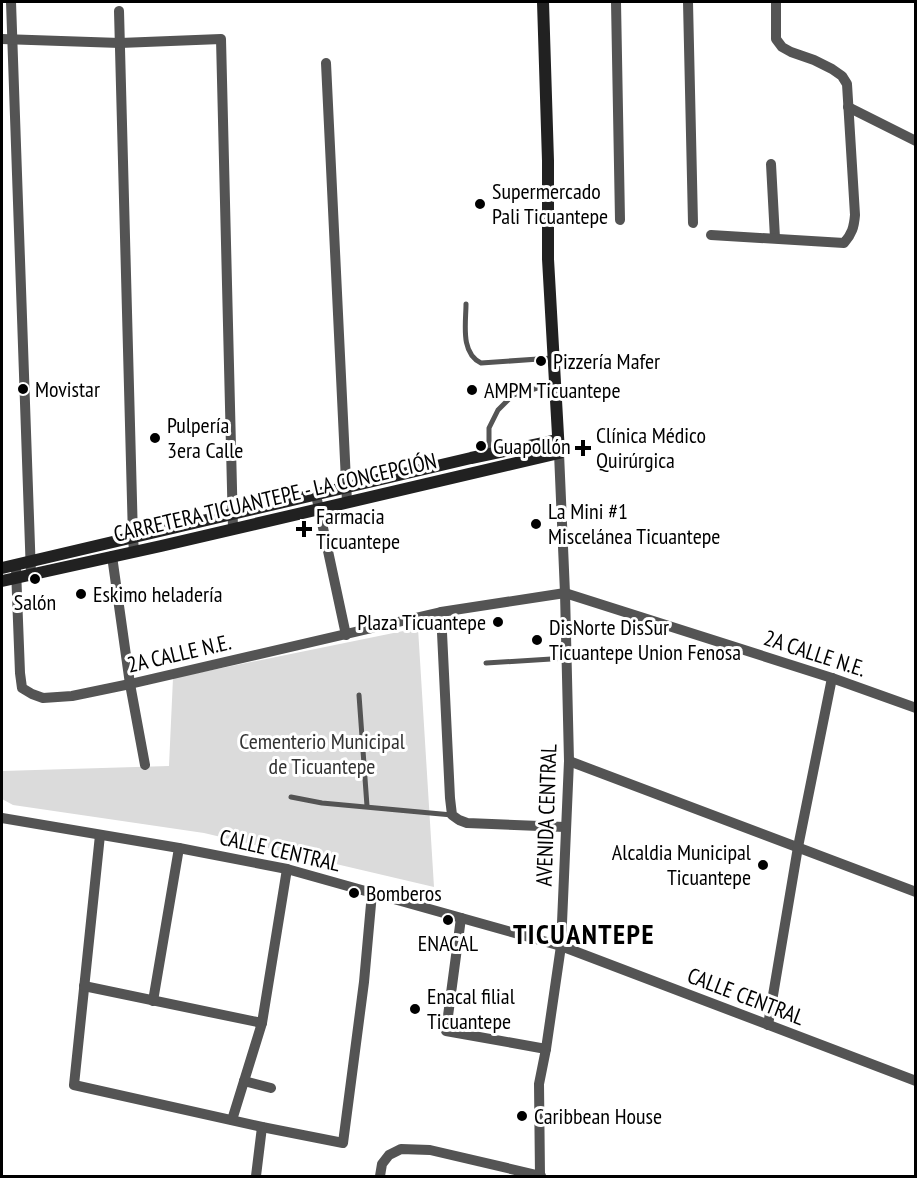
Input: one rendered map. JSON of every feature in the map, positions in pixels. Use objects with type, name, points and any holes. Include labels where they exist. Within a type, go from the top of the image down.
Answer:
[{"type":"main road","points":[[543,2],[548,161],[548,259],[559,453]]},
{"type":"main road","name":"CARRETERA TICUANTEPE - LA CONCEPCIÓN","points":[[2,581],[30,562],[558,440]]},
{"type":"main road","name":"CARRETERA TICUANTEPE - LA CONCEPCIÓN","points":[[2,568],[31,575],[559,453]]},
{"type":"street","points":[[10,2],[7,39],[31,575]]},
{"type":"street","points":[[615,2],[620,220]]},
{"type":"street","points":[[688,2],[693,224]]},
{"type":"street","points":[[711,235],[844,243],[850,237],[853,229],[855,215],[847,84],[842,76],[814,60],[791,52],[776,39],[776,2]]},
{"type":"street","points":[[119,11],[134,551]]},
{"type":"street","points":[[7,39],[120,43],[221,39],[233,529]]},
{"type":"street","points":[[326,63],[347,502]]},
{"type":"street","points":[[848,107],[915,141]]},
{"type":"street","points":[[771,164],[775,238]]},
{"type":"street","name":"AVENIDA CENTRAL","points":[[540,1176],[539,1084],[561,946],[569,761],[559,453]]},
{"type":"street","points":[[316,495],[346,635]]},
{"type":"street","points":[[112,556],[130,684],[145,765]]},
{"type":"street","name":"2A CALLE N.E.","points":[[16,571],[22,688],[43,698],[72,696],[130,684],[441,612],[565,593],[832,678],[915,708]]},
{"type":"street","points":[[441,612],[452,815],[467,823],[565,827]]},
{"type":"street","points":[[768,1025],[798,847],[832,678]]},
{"type":"street","points":[[569,761],[915,892]]},
{"type":"street","name":"CALLE CENTRAL","points":[[2,818],[287,869],[561,946],[915,1081]]},
{"type":"street","points":[[100,835],[74,1085],[262,1127],[343,1143],[372,893]]},
{"type":"street","points":[[153,1000],[179,848]]},
{"type":"street","points":[[232,1120],[261,1023],[287,869]]},
{"type":"street","points":[[461,918],[446,1031],[546,1049]]},
{"type":"street","points":[[84,986],[261,1023]]},
{"type":"street","points":[[244,1081],[271,1088]]},
{"type":"street","points":[[256,1176],[262,1127]]},
{"type":"street","points":[[380,1176],[382,1164],[389,1155],[401,1149],[429,1150],[540,1176]]},
{"type":"lane","points":[[466,304],[466,344],[474,359],[481,363],[553,358]]},
{"type":"lane","points":[[489,455],[489,428],[498,410],[513,395],[555,383]]},
{"type":"lane","points":[[486,663],[567,658]]},
{"type":"lane","points":[[359,695],[368,806]]},
{"type":"lane","points":[[291,797],[452,815]]},
{"type":"green space","name":"Cementerio Municipal de Ticuantepe","points":[[418,628],[434,887],[204,833],[13,805],[2,799],[2,771],[169,766],[173,678]]},
{"type":"place","name":"Supermercado Pali Ticuantepe","points":[[480,204]]},
{"type":"place","name":"Pizzería Mafer","points":[[541,361]]},
{"type":"place","name":"Movistar","points":[[23,389]]},
{"type":"place","name":"AMPM Ticuantepe","points":[[472,390]]},
{"type":"place","name":"Pulpería 3era Calle","points":[[155,438]]},
{"type":"place","name":"Guapollón","points":[[481,446]]},
{"type":"place","name":"Clínica Médico Quirúrgica","points":[[583,448]]},
{"type":"place","name":"La Mini #1 Miscelánea Ticuantepe","points":[[536,524]]},
{"type":"place","name":"Farmacia Ticuantepe","points":[[304,529]]},
{"type":"place","name":"Salón","points":[[35,579]]},
{"type":"place","name":"Eskimo heladería","points":[[81,594]]},
{"type":"place","name":"Plaza Ticuantepe","points":[[498,622]]},
{"type":"place","name":"DisNorte DisSur Ticuantepe Union Fenosa","points":[[537,640]]},
{"type":"place","name":"Alcaldia Municipal Ticuantepe","points":[[763,865]]},
{"type":"place","name":"Bomberos","points":[[354,893]]},
{"type":"place","name":"ENACAL","points":[[448,920]]},
{"type":"place","name":"Enacal filial Ticuantepe","points":[[415,1009]]},
{"type":"place","name":"Caribbean House","points":[[522,1116]]},
{"type":"district","name":"TICUANTEPE","points":[[584,933]]}]
